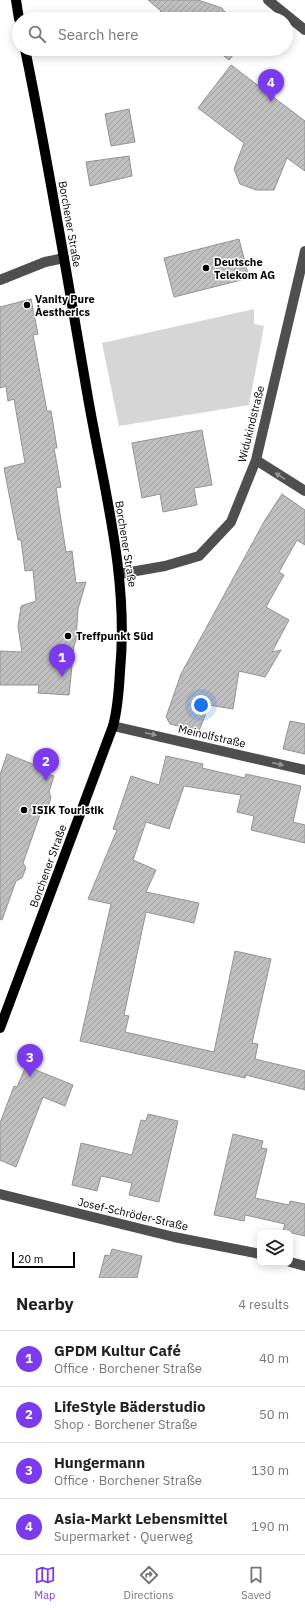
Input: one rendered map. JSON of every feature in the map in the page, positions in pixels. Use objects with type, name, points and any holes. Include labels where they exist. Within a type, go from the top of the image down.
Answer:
[{"type":"main road","points":[[16,0],[18,12]]},
{"type":"main road","name":"Borchener Straße","points":[[0,1028],[113,726],[117,711],[122,641],[122,596],[115,540],[91,414],[44,141],[26,56]]},
{"type":"street","points":[[268,0],[283,12]]},
{"type":"street","points":[[293,20],[305,30]]},
{"type":"street","name":"Widukindstraße","points":[[119,574],[165,566],[199,556],[231,522],[256,460],[305,251]]},
{"type":"street","points":[[0,280],[45,262],[64,258]]},
{"type":"street","points":[[256,460],[305,492]]},
{"type":"street","name":"Meinolfstraße","points":[[113,726],[305,770]]},
{"type":"street","name":"Josef-Schröder-Straße","points":[[0,1194],[174,1237],[257,1253]]},
{"type":"street","points":[[293,1263],[305,1266]]},
{"type":"shaded area","points":[[254,309],[254,324],[264,326],[249,405],[119,426],[102,343]]},
{"type":"building","points":[[148,0],[198,0],[222,8],[225,12],[160,12],[161,11]]},
{"type":"building","points":[[224,56],[232,56],[229,60]]},
{"type":"building","points":[[231,65],[305,121],[305,171],[287,158],[274,190],[256,190],[240,184],[234,169],[244,143],[198,108]]},
{"type":"building","points":[[129,109],[135,142],[111,146],[105,114]]},
{"type":"building","points":[[129,156],[132,176],[90,186],[86,162]]},
{"type":"building","name":"Deutsche Telekom AG","points":[[239,239],[249,278],[174,297],[164,258]]},
{"type":"building","points":[[31,299],[38,334],[33,335],[47,411],[51,411],[57,448],[54,448],[61,487],[56,488],[66,552],[72,551],[76,583],[86,582],[78,609],[76,640],[74,646],[69,695],[38,693],[39,685],[0,685],[0,651],[22,652],[18,627],[21,606],[36,601],[33,570],[25,571],[21,540],[18,540],[4,468],[25,463],[14,399],[8,401],[6,386],[0,388],[0,307]]},
{"type":"building","points":[[202,430],[212,485],[194,488],[197,505],[163,512],[160,494],[142,498],[132,443]]},
{"type":"building","points":[[282,494],[305,510],[305,545],[297,540],[279,572],[284,575],[266,607],[289,620],[272,652],[281,650],[265,677],[239,671],[233,709],[209,705],[199,731],[170,724],[166,717],[181,674],[265,520]]},
{"type":"building","points":[[290,721],[305,724],[305,754],[283,749]]},
{"type":"building","points":[[7,754],[38,766],[37,770],[54,776],[49,792],[51,797],[48,807],[42,809],[23,863],[26,868],[22,878],[16,881],[2,920],[0,919],[0,775]]},
{"type":"building","points":[[166,756],[203,764],[202,768],[245,778],[246,774],[301,786],[293,822],[305,825],[305,843],[251,830],[254,816],[237,812],[241,795],[184,786],[169,829],[146,822],[133,860],[156,870],[146,892],[199,903],[194,923],[146,912],[124,1015],[129,1016],[125,1032],[214,1052],[235,951],[271,959],[252,1043],[258,1044],[255,1059],[305,1071],[305,1090],[246,1075],[245,1078],[80,1041],[111,904],[88,899],[117,830],[113,829],[131,776],[159,785]]},
{"type":"building","points":[[26,1066],[73,1085],[65,1106],[43,1097],[16,1167],[0,1160],[0,1123],[14,1086],[17,1087]]},
{"type":"building","points":[[148,1114],[178,1121],[159,1202],[129,1195],[132,1183],[101,1176],[97,1191],[72,1185],[81,1143],[132,1155],[141,1120],[146,1121]]},
{"type":"building","points":[[233,1134],[263,1141],[261,1148],[267,1149],[255,1198],[289,1205],[290,1201],[305,1204],[305,1236],[293,1233],[293,1230],[283,1230],[285,1224],[245,1215],[244,1221],[214,1215]]},
{"type":"building","points":[[112,1249],[142,1256],[137,1278],[99,1278],[105,1255],[110,1256]]},
{"type":"place","name":"Asia-Markt Lebensmittel","points":[[271,102]]},
{"type":"place","name":"Deutsche Telekom AG","points":[[206,268]]},
{"type":"place","name":"Vanity Pure Àestherics","points":[[27,305]]},
{"type":"place","name":"Treffpunkt Süd","points":[[68,636]]},
{"type":"place","name":"GPDM Kultur Café","points":[[62,677]]},
{"type":"place","name":"LifeStyle Bäderstudio","points":[[46,781]]},
{"type":"place","name":"ISIK Touristik","points":[[24,810]]},
{"type":"place","name":"Hungermann","points":[[30,1077]]}]
